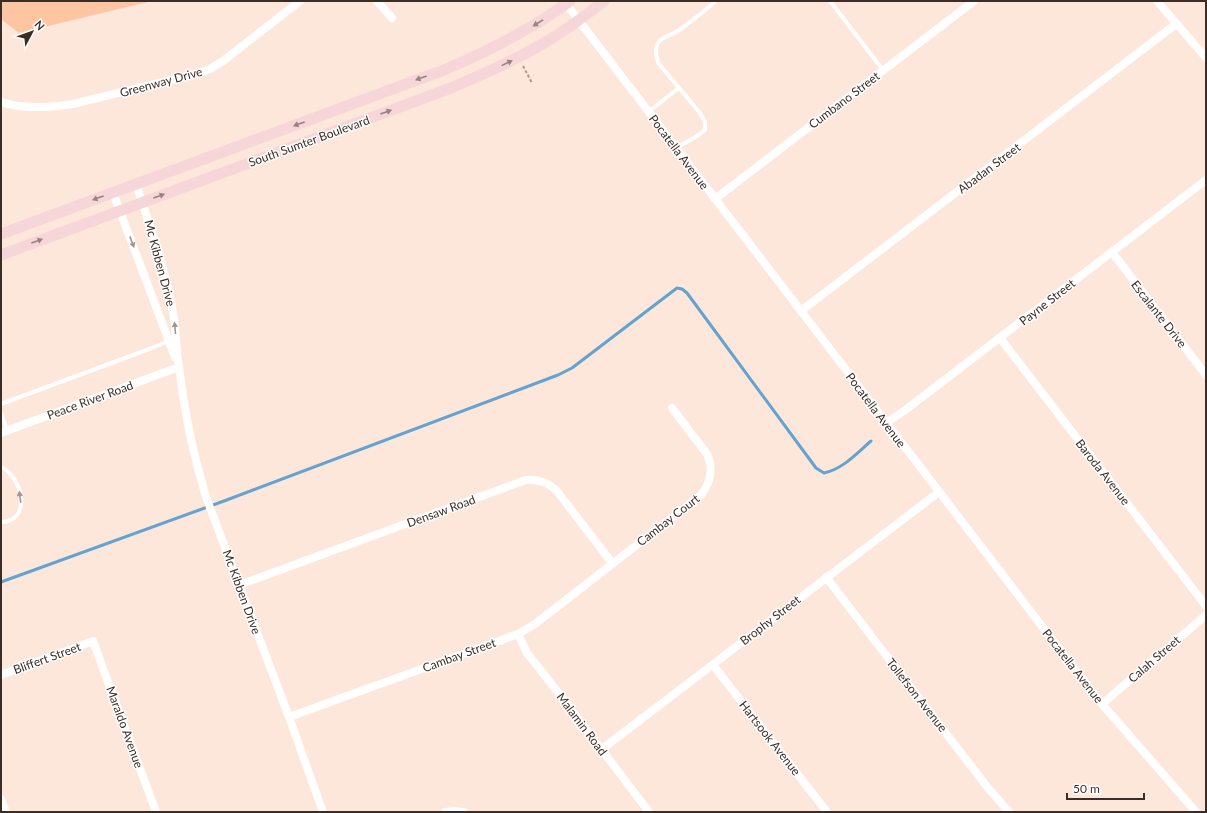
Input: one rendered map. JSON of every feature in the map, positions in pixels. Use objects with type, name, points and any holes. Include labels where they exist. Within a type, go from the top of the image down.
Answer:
[{"type":"main road","name":"South Sumter Boulevard","points":[[1,255],[451,88],[518,58],[579,21],[604,1]]},
{"type":"main road","name":"South Sumter Boulevard","points":[[1,234],[444,70],[508,40],[539,22],[567,2]]},
{"type":"street","name":"Greenway Drive","points":[[1,102],[38,107],[66,105],[200,74],[219,63],[300,1]]},
{"type":"street","points":[[377,1],[392,18]]},
{"type":"street","name":"Cumbano Street","points":[[715,200],[974,1]]},
{"type":"street","points":[[1157,1],[1206,58]]},
{"type":"street","name":"Pocatella Avenue","points":[[567,2],[579,21],[715,200],[1102,704],[1196,812]]},
{"type":"street","name":"Abadan Street","points":[[801,311],[1176,24]]},
{"type":"street","name":"Payne Street","points":[[886,423],[904,411],[1206,180]]},
{"type":"street","name":"Mc Kibben Drive","points":[[136,184],[169,292],[174,315],[179,367],[189,434],[197,469],[206,497],[323,812]]},
{"type":"street","name":"Mc Kibben Drive","points":[[113,193],[179,367]]},
{"type":"street","name":"Escalante Drive","points":[[1112,252],[1206,375]]},
{"type":"street","name":"Baroda Avenue","points":[[1000,338],[1206,606]]},
{"type":"street","name":"Peace River Road","points":[[4,432],[179,367]]},
{"type":"street","name":"Cambay Court","points":[[612,563],[701,495],[711,477],[711,466],[707,454],[672,408]]},
{"type":"street","name":"Densaw Road","points":[[239,585],[526,480],[544,482],[557,491],[612,563]]},
{"type":"street","name":"Brophy Street","points":[[602,749],[939,492]]},
{"type":"street","name":"Cambay Street","points":[[289,718],[518,634],[535,624],[612,563]]},
{"type":"street","name":"Tollefson Avenue","points":[[826,577],[1008,812]]},
{"type":"street","name":"Calah Street","points":[[1102,704],[1206,615]]},
{"type":"street","name":"Malamin Road","points":[[518,634],[527,653],[649,812]]},
{"type":"street","name":"Bliffert Street","points":[[1,675],[93,641]]},
{"type":"street","name":"Maraldo Avenue","points":[[93,641],[156,812]]},
{"type":"street","name":"Hartsook Avenue","points":[[713,665],[827,812]]},
{"type":"street","points":[[1,799],[6,812]]},
{"type":"street","points":[[445,812],[464,812]]},
{"type":"lane","points":[[676,148],[705,130],[705,122],[700,113],[659,64],[656,58],[657,45],[663,37],[675,33],[716,1]]},
{"type":"lane","points":[[830,1],[883,71]]},
{"type":"lane","points":[[648,112],[679,88]]},
{"type":"lane","points":[[1,404],[169,341]]},
{"type":"lane","points":[[1,412],[4,432]]},
{"type":"lane","points":[[1,467],[7,470],[14,478],[20,492],[21,500],[18,513],[8,522],[1,522]]},
{"type":"path","points":[[518,58],[532,83]]},
{"type":"shaded area","points":[[1,1],[152,1],[19,33],[1,19]]},
{"type":"waterway","points":[[1,582],[224,501],[558,375],[572,368],[677,288],[682,289],[687,293],[816,468],[824,473],[831,471],[844,464],[871,441]]}]
